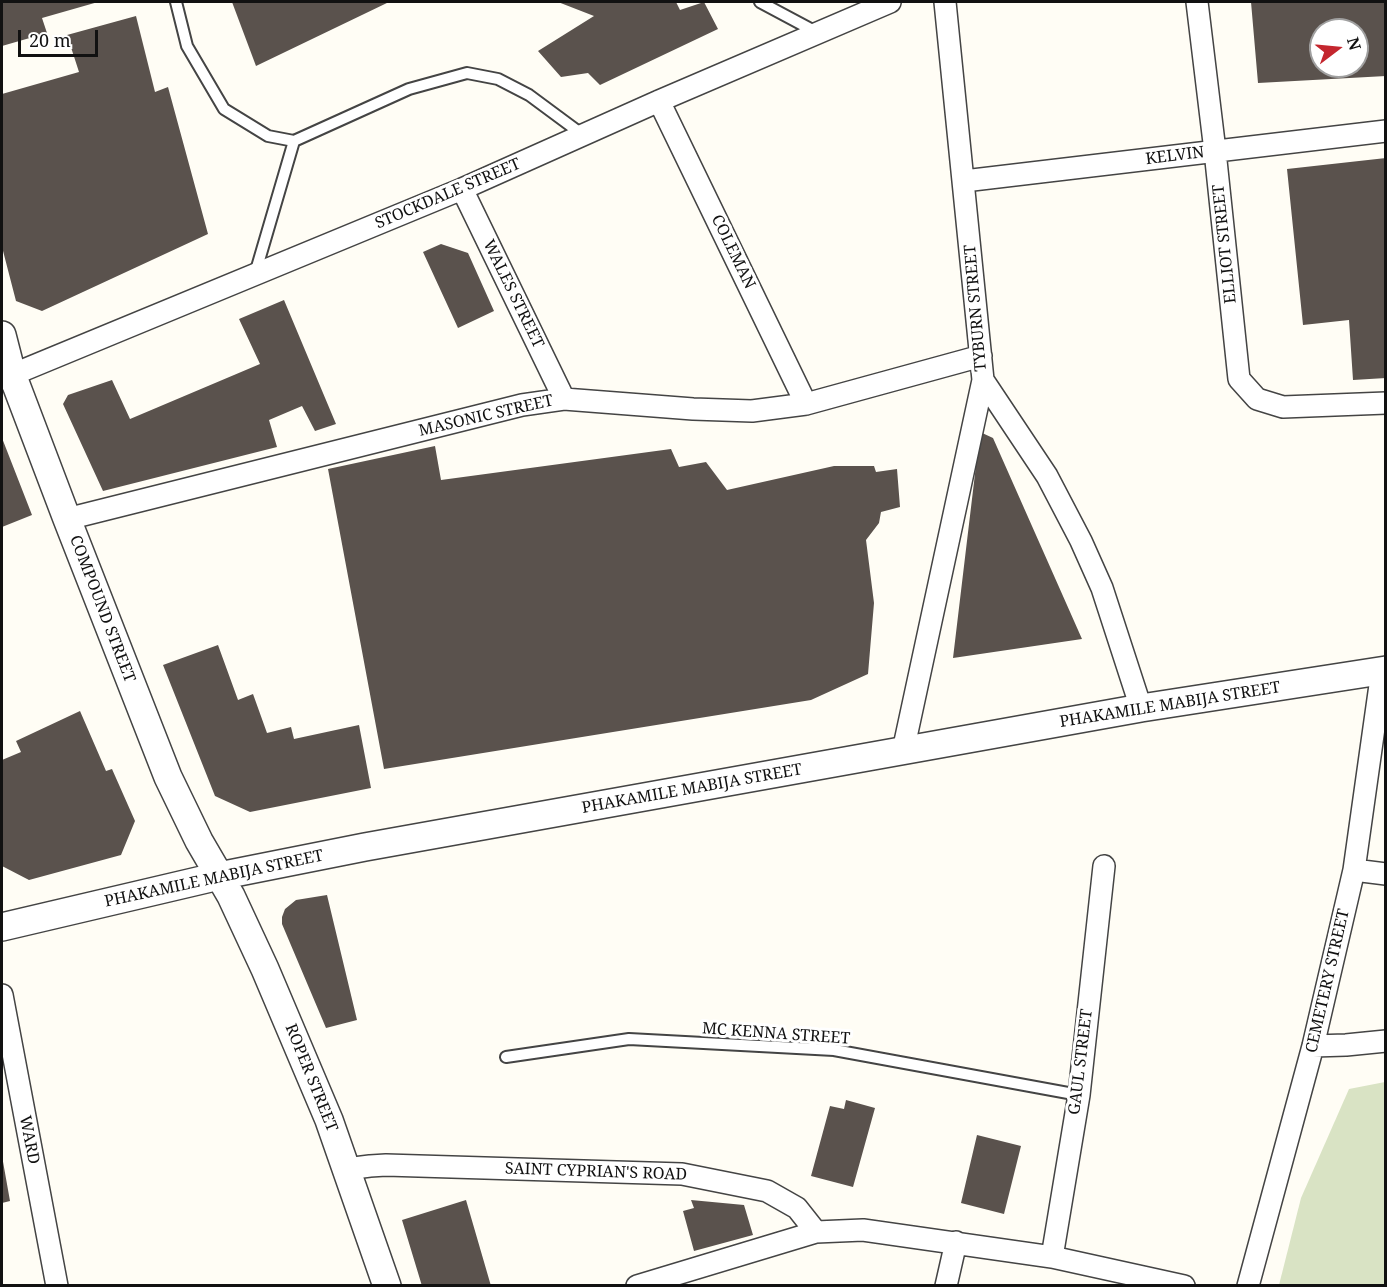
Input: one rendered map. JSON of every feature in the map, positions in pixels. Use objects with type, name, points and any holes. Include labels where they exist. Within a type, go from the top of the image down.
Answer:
[{"type":"street","name":"STOCKDALE STREET","points":[[7,376],[462,189],[890,2]]},
{"type":"street","name":"TYBURN STREET","points":[[903,751],[983,380],[945,2]]},
{"type":"street","name":"ELLIOT STREET","points":[[1197,2],[1239,379],[1257,399],[1283,407],[1386,403]]},
{"type":"street","name":"COLEMAN","points":[[659,101],[806,404]]},
{"type":"street","name":"KELVIN","points":[[964,181],[1386,131]]},
{"type":"street","name":"WALES STREET","points":[[462,189],[564,399]]},
{"type":"street","name":"COMPOUND STREET","points":[[2,335],[7,376],[67,519],[168,777],[191,826],[219,876]]},
{"type":"street","name":"MASONIC STREET","points":[[67,519],[522,405],[564,399],[752,411],[806,404],[981,356]]},
{"type":"street","points":[[983,380],[1047,476],[1081,541],[1102,588],[1141,708]]},
{"type":"street","name":"PHAKAMILE MABIJA STREET","points":[[2,927],[219,876],[365,847],[1141,708],[1384,670]]},
{"type":"street","name":"CEMETERY STREET","points":[[1248,1286],[1313,1046],[1354,870],[1384,670]]},
{"type":"street","name":"GAUL STREET","points":[[1052,1257],[1078,1095],[1104,866]]},
{"type":"street","points":[[1354,870],[1386,874]]},
{"type":"street","name":"ROPER STREET","points":[[219,876],[242,919],[279,1000],[329,1120],[387,1286]]},
{"type":"street","name":"WARD","points":[[2,996],[57,1286]]},
{"type":"street","points":[[1313,1046],[1386,1041]]},
{"type":"street","name":"SAINT CYPRIAN'S ROAD","points":[[346,1170],[386,1165],[682,1174],[767,1191],[796,1208],[816,1233]]},
{"type":"street","points":[[637,1286],[816,1233],[864,1230],[1052,1257],[1184,1286]]},
{"type":"street","points":[[946,1286],[956,1242]]},
{"type":"lane","points":[[176,2],[187,46],[224,109],[268,136],[294,141],[409,89],[467,72],[498,80],[529,95],[583,135]]},
{"type":"lane","points":[[760,2],[818,33]]},
{"type":"lane","points":[[255,275],[294,141]]},
{"type":"lane","name":"MC KENNA STREET","points":[[506,1057],[629,1039],[834,1050],[1078,1095]]},
{"type":"green space","points":[[1385,1082],[1385,1285],[1279,1285],[1301,1198],[1349,1089]]},
{"type":"building","points":[[2,2],[98,2],[42,18],[47,33],[2,46]]},
{"type":"building","points":[[232,2],[389,2],[256,66]]},
{"type":"building","points":[[558,2],[676,2],[680,10],[704,2],[718,29],[600,85],[588,73],[561,77],[538,51],[594,16]]},
{"type":"building","points":[[1251,2],[1386,2],[1386,76],[1369,77],[1369,18],[1309,18],[1309,78],[1349,78],[1258,83]]},
{"type":"building","points":[[136,16],[155,92],[168,87],[208,234],[42,311],[16,301],[2,247],[2,94],[79,72],[67,35]]},
{"type":"building","points":[[1386,158],[1386,378],[1353,380],[1349,320],[1303,325],[1287,169]]},
{"type":"building","points":[[441,244],[468,253],[494,311],[458,328],[423,252]]},
{"type":"building","points":[[284,300],[336,424],[315,431],[302,406],[269,420],[277,447],[103,491],[63,404],[68,395],[112,380],[130,419],[260,364],[239,319]]},
{"type":"building","points":[[980,432],[993,438],[1082,639],[953,658]]},
{"type":"building","points":[[2,438],[32,515],[2,527]]},
{"type":"building","points":[[435,446],[441,480],[671,449],[679,467],[706,462],[727,490],[834,466],[874,466],[876,472],[897,469],[900,507],[881,512],[879,523],[866,540],[874,603],[868,674],[811,700],[384,769],[328,469]]},
{"type":"building","points":[[218,645],[238,700],[253,694],[267,733],[291,727],[294,739],[359,725],[371,788],[250,812],[215,796],[163,665]]},
{"type":"building","points":[[80,711],[106,771],[112,769],[135,821],[121,855],[29,880],[2,866],[2,760],[21,752],[16,741]]},
{"type":"building","points":[[327,895],[357,1020],[326,1028],[282,924],[282,917],[285,909],[296,900]]},
{"type":"building","points":[[846,1100],[875,1108],[853,1187],[811,1176],[830,1106],[844,1109]]},
{"type":"building","points":[[977,1135],[1021,1146],[1004,1214],[961,1203]]},
{"type":"building","points":[[2,1156],[10,1201],[2,1203]]},
{"type":"building","points":[[466,1200],[491,1286],[422,1286],[402,1220]]},
{"type":"building","points":[[691,1200],[744,1205],[753,1235],[694,1251],[683,1211],[694,1208]]}]
